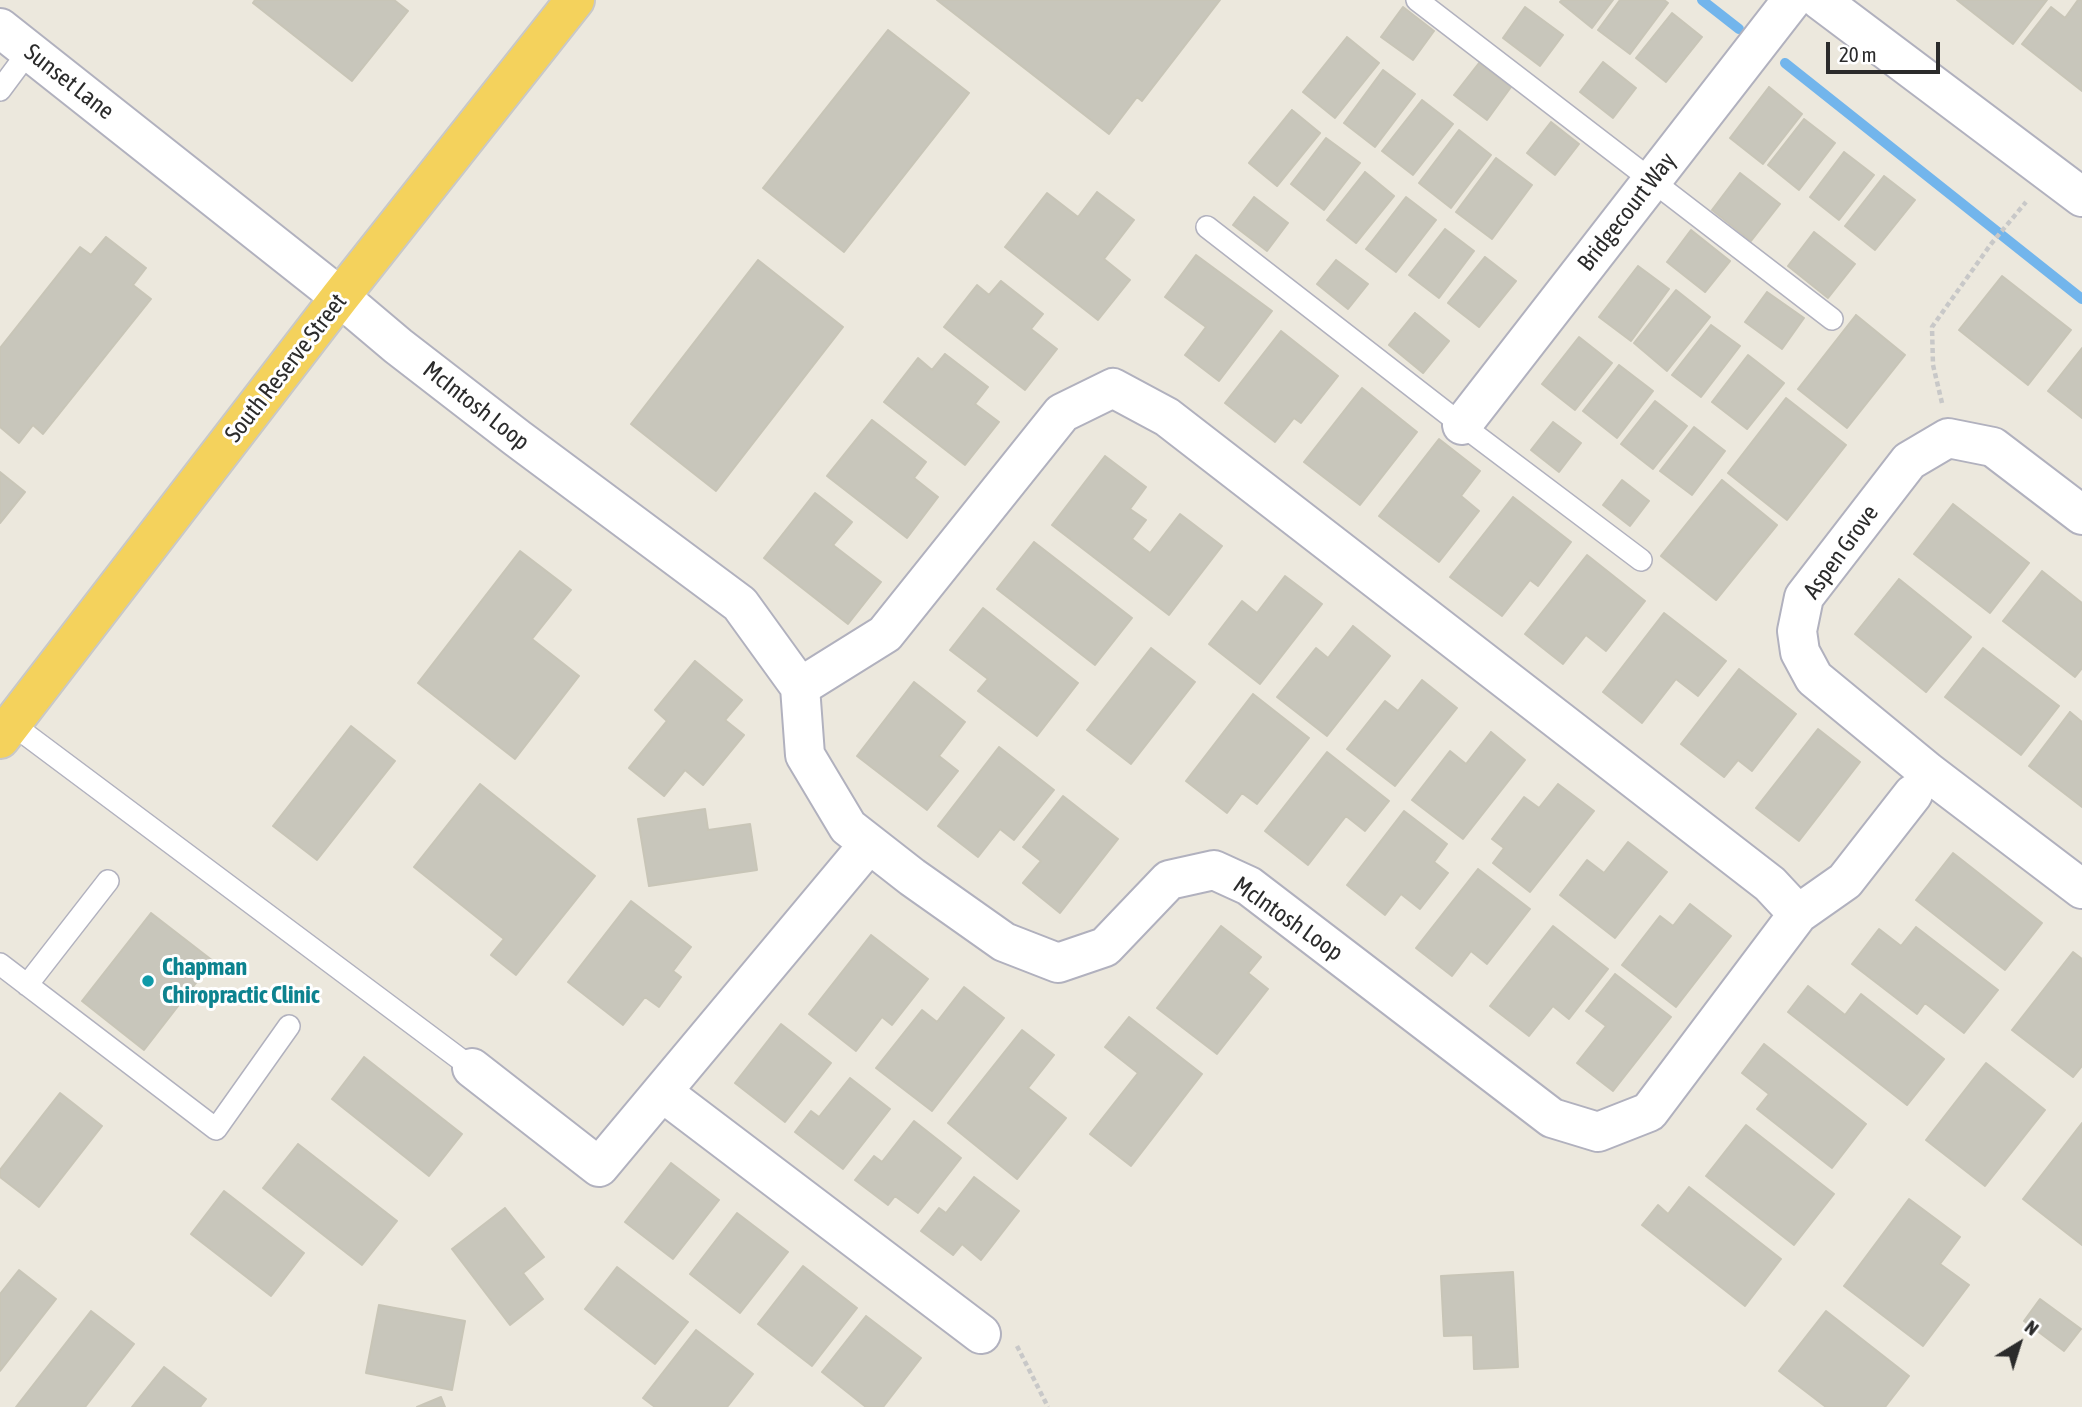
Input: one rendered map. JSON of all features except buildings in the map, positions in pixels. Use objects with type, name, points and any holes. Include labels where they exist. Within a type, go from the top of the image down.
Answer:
[{"type":"highway","name":"South Reserve Street","points":[[6,731],[340,297],[575,0]]},
{"type":"street","name":"Bridgecourt Way","points":[[1462,425],[1792,0]]},
{"type":"street","points":[[1820,0],[2082,197]]},
{"type":"street","name":"Sunset Lane","points":[[0,28],[138,136]]},
{"type":"street","name":"McIntosh Loop","points":[[138,136],[398,346],[740,604],[800,688],[805,755],[848,827],[1003,942],[1058,963],[1105,947],[1169,880],[1214,870],[1249,886],[1552,1118],[1598,1132],[1649,1112],[1798,914],[1845,881],[1913,794]]},
{"type":"street","points":[[800,688],[885,634],[1062,413],[1114,388],[1167,417],[1759,875],[1798,914]]},
{"type":"street","name":"Aspen Grove","points":[[2082,515],[1993,447],[1948,438],[1909,461],[1804,597],[1797,631],[1800,652],[1814,678],[1928,772],[2082,888]]},
{"type":"street","points":[[471,1068],[599,1167],[869,844]]},
{"type":"street","points":[[662,1092],[981,1334]]},
{"type":"lane","points":[[1417,0],[1832,319]]},
{"type":"lane","points":[[0,90],[29,51]]},
{"type":"lane","points":[[1207,227],[1641,560]]},
{"type":"lane","points":[[6,731],[471,1068]]},
{"type":"lane","points":[[27,985],[108,881]]},
{"type":"lane","points":[[0,964],[216,1129],[289,1026]]},
{"type":"path","points":[[1944,410],[1933,365],[1933,327],[2011,217]]},
{"type":"path","points":[[981,1334],[992,1327],[1006,1330],[1048,1407]]},
{"type":"waterway","points":[[1702,0],[1739,29]]},
{"type":"waterway","points":[[1785,63],[2082,299]]},
{"type":"place","name":"Chapman Chiropractic Clinic","points":[[148,981]]}]
